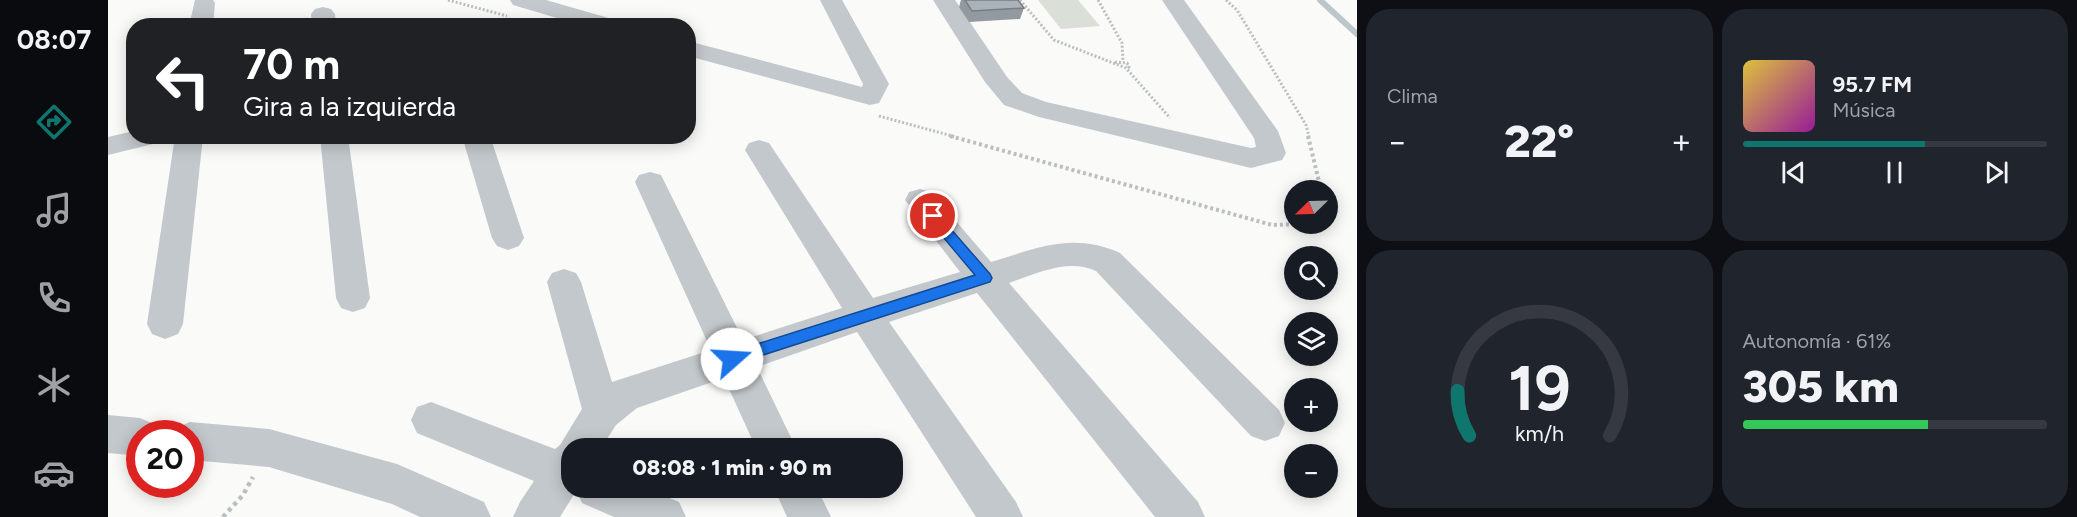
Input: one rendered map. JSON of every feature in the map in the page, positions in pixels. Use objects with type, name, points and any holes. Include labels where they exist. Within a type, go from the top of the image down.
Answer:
[{"type":"street","points":[[696,50],[870,97],[876,84],[831,0]]},
{"type":"street","points":[[944,0],[998,82],[1013,99],[1039,109],[1251,158],[1272,153],[1268,136],[1173,0]]},
{"type":"street","points":[[516,8],[569,18]]},
{"type":"street","points":[[108,146],[126,142]]},
{"type":"street","points":[[165,324],[188,144]]},
{"type":"street","points":[[335,144],[353,298]]},
{"type":"street","points":[[479,144],[508,238]]},
{"type":"street","points":[[759,150],[865,315],[1001,517]]},
{"type":"street","points":[[651,182],[732,359],[771,438]]},
{"type":"street","points":[[920,200],[1183,517]]},
{"type":"street","points":[[591,438],[602,412],[624,395],[865,315],[1066,254],[1079,253],[1108,262],[1265,423]]},
{"type":"street","points":[[564,282],[602,412]]},
{"type":"street","points":[[431,420],[561,464]]},
{"type":"street","points":[[108,434],[126,436]]},
{"type":"street","points":[[204,442],[269,447],[397,484],[469,517]]},
{"type":"street","points":[[535,517],[561,487]]},
{"type":"street","points":[[630,498],[664,517]]},
{"type":"street","points":[[800,498],[809,517]]},
{"type":"path","points":[[448,0],[516,8]]},
{"type":"path","points":[[1020,0],[1054,40],[1115,62],[1123,62],[1129,67],[1126,68]]},
{"type":"path","points":[[1098,0],[1122,43],[1123,62]]},
{"type":"path","points":[[1226,0],[1236,10],[1306,125],[1319,180]]},
{"type":"path","points":[[1115,62],[1118,66],[1126,68],[1167,113],[1179,141]]},
{"type":"path","points":[[874,115],[1272,225],[1284,225]]},
{"type":"path","points":[[223,517],[243,495],[269,447]]},
{"type":"shaded area","points":[[1038,0],[1078,0],[1100,26],[1061,29]]},
{"type":"building","points":[[965,0],[1018,0],[1024,8],[972,11]]},
{"type":"waterway","points":[[1320,0],[1357,34]]},
{"type":"route","points":[[732,359],[985,278],[933,216]]}]
